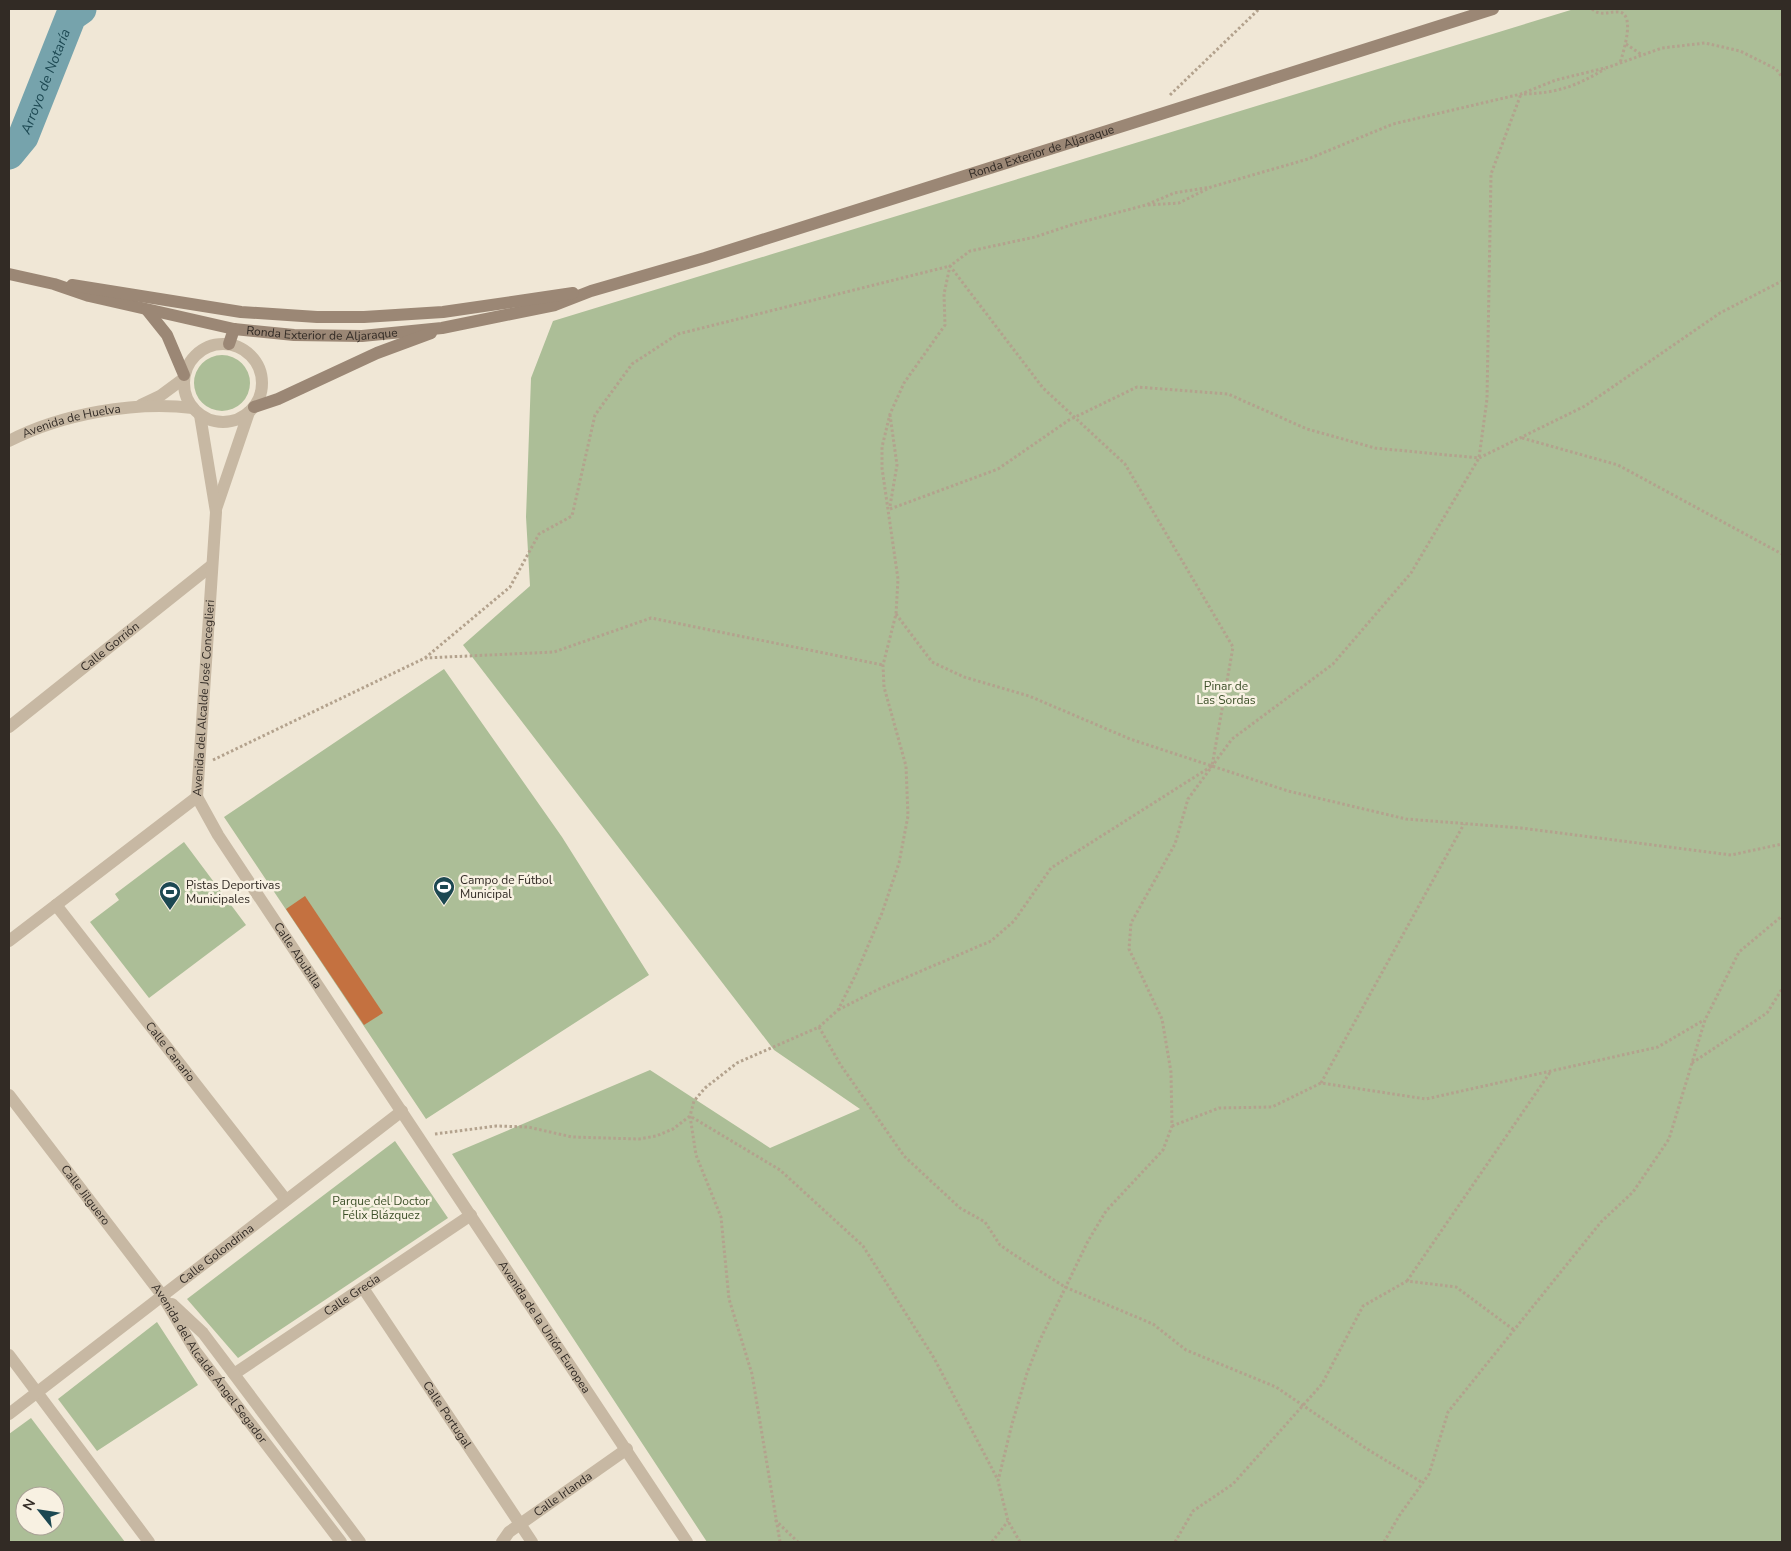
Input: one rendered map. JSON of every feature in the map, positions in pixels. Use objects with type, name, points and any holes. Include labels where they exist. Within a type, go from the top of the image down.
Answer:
[{"type":"main road","name":"Ronda Exterior de Aljaraque","points":[[9,274],[54,284],[89,296],[234,329],[294,335],[362,336],[442,328],[555,305],[591,291],[714,255],[1493,9]]},
{"type":"main road","name":"Ronda Exterior de Aljaraque","points":[[54,284],[92,286],[241,312],[317,317],[364,317],[443,312],[591,291]]},
{"type":"main road","points":[[194,304],[231,324],[234,329]]},
{"type":"main road","points":[[147,310],[167,335],[184,377]]},
{"type":"main road","points":[[234,329],[253,323],[294,326],[317,317]]},
{"type":"main road","points":[[251,410],[377,353],[442,328]]},
{"type":"main road","points":[[229,344],[234,329]]},
{"type":"street","points":[[217,344],[229,344],[249,354],[261,374],[260,391],[251,410],[238,419],[225,422],[212,421],[196,412],[184,390],[184,377],[188,364],[200,351],[217,344]]},
{"type":"street","name":"Avenida de Huelva","points":[[9,441],[52,422],[136,407],[160,396],[184,377]]},
{"type":"street","name":"Avenida de Huelva","points":[[136,407],[196,412]]},
{"type":"street","name":"Avenida del Alcalde José Conceglieri","points":[[9,941],[197,796],[216,512],[251,410]]},
{"type":"street","name":"Avenida del Alcalde José Conceglieri","points":[[196,412],[216,512]]},
{"type":"street","name":"Calle Gorrión","points":[[9,727],[211,566]]},
{"type":"street","name":"Calle Abubilla","points":[[197,796],[218,835],[402,1111]]},
{"type":"street","name":"Calle Canario","points":[[56,904],[286,1200]]},
{"type":"street","name":"Calle Jilguero","points":[[9,1095],[162,1295]]},
{"type":"street","name":"Calle Golondrina","points":[[9,1414],[402,1111]]},
{"type":"street","name":"Avenida de la Unión Europea","points":[[402,1111],[687,1542]]},
{"type":"street","name":"Calle Grecia","points":[[234,1374],[471,1215]]},
{"type":"street","name":"Calle Portugal","points":[[363,1288],[532,1542]]},
{"type":"street","name":"Avenida del Alcalde Ángel Segador","points":[[162,1295],[203,1333],[360,1542]]},
{"type":"street","name":"Avenida del Alcalde Ángel Segador","points":[[162,1295],[196,1352],[341,1542]]},
{"type":"street","points":[[9,1355],[149,1542]]},
{"type":"street","name":"Calle Irlanda","points":[[502,1542],[509,1532],[627,1450]]},
{"type":"path","points":[[1168,98],[1259,9]]},
{"type":"path","points":[[1592,9],[1602,14],[1620,12],[1625,14],[1628,20],[1626,44],[1620,64]]},
{"type":"path","points":[[1146,205],[1179,203],[1211,188],[1308,159],[1393,124],[1521,94],[1578,73],[1620,64],[1662,48],[1704,43],[1740,51],[1776,69],[1782,77]]},
{"type":"path","points":[[1626,44],[1642,56]]},
{"type":"path","points":[[1521,94],[1569,89],[1608,67]]},
{"type":"path","points":[[998,1481],[1027,1373],[1040,1340],[1088,1241],[1106,1211],[1164,1150],[1172,1126],[1171,1072],[1162,1019],[1128,949],[1131,923],[1175,844],[1188,799],[1232,739],[1332,664],[1411,573],[1479,458],[1487,399],[1491,174],[1521,94]]},
{"type":"path","points":[[199,766],[425,658],[510,586],[539,534],[572,516],[595,414],[632,364],[678,334],[950,266],[970,251],[1035,237],[1074,224],[1146,205],[1174,193],[1211,188]]},
{"type":"path","points":[[838,1010],[856,974],[882,913],[899,864],[908,816],[906,766],[884,687],[883,665],[896,614],[898,580],[890,509],[882,468],[882,447],[890,414],[904,383],[945,325],[944,294],[950,266]]},
{"type":"path","points":[[780,1542],[752,1374],[729,1299],[721,1217],[696,1155],[690,1116],[694,1101],[705,1088],[737,1063],[818,1027],[838,1010],[877,990],[991,940],[1014,921],[1051,868],[1212,766],[1233,647],[1125,464],[1043,388],[950,266]]},
{"type":"path","points":[[890,509],[998,469],[1074,417],[1137,387],[1228,394],[1307,429],[1375,448],[1479,458],[1585,406],[1720,313],[1782,281]]},
{"type":"path","points":[[890,414],[897,464],[890,509]]},
{"type":"path","points":[[1521,438],[1618,465],[1782,554]]},
{"type":"path","points":[[896,614],[932,662],[964,677],[1029,696],[1130,738],[1288,791],[1406,819],[1521,828],[1731,855],[1782,844]]},
{"type":"path","points":[[425,658],[554,652],[651,618],[883,665]]},
{"type":"path","points":[[1321,1083],[1464,824]]},
{"type":"path","points":[[1384,1542],[1429,1474],[1448,1412],[1601,1222],[1632,1192],[1668,1139],[1705,1020],[1739,952],[1782,916]]},
{"type":"path","points":[[1691,1063],[1766,1013],[1782,989]]},
{"type":"path","points":[[1172,1126],[1219,1108],[1272,1107],[1321,1083],[1426,1099],[1658,1047],[1705,1020]]},
{"type":"path","points":[[818,1027],[840,1064],[904,1156],[960,1208],[985,1222],[1000,1245],[1066,1287],[1153,1324],[1186,1350],[1276,1387],[1423,1483]]},
{"type":"path","points":[[1175,1542],[1192,1511],[1234,1484],[1322,1384],[1363,1306],[1408,1281],[1551,1071]]},
{"type":"path","points":[[434,1134],[496,1126],[520,1127],[572,1137],[639,1139],[656,1136],[673,1129],[690,1116]]},
{"type":"path","points":[[690,1116],[780,1170],[863,1246],[934,1358],[998,1481],[1008,1521],[1020,1542]]},
{"type":"path","points":[[1408,1281],[1456,1287],[1514,1330]]},
{"type":"path","points":[[775,1520],[798,1542]]},
{"type":"path","points":[[992,1542],[1008,1521]]},
{"type":"green space","name":"Pinar de Las Sordas","points":[[1574,9],[1782,9],[1782,1542],[707,1542],[452,1154],[650,1070],[770,1148],[860,1109],[774,1050],[463,645],[530,586],[526,517],[531,378],[553,321]]},
{"type":"green space","points":[[216,355],[228,355],[238,359],[246,367],[250,383],[246,399],[238,407],[228,411],[216,411],[206,407],[198,399],[194,389],[194,377],[198,367],[206,359]]},
{"type":"green space","name":"Campo de Fútbol Municipal","points":[[444,669],[562,837],[649,975],[426,1119],[224,817]]},
{"type":"green space","name":"Pistas Deportivas Municipales","points":[[184,842],[246,925],[149,998],[90,922],[119,900],[115,894]]},
{"type":"green space","name":"Parque del Doctor Félix Blázquez","points":[[395,1141],[448,1218],[238,1358],[187,1299]]},
{"type":"green space","points":[[157,1322],[198,1385],[97,1451],[58,1399]]},
{"type":"green space","points":[[31,1418],[125,1542],[9,1542],[9,1434]]},
{"type":"building","points":[[305,896],[383,1013],[364,1025],[286,909]]},
{"type":"waterway","name":"Arroyo de Notaría","points":[[9,154],[23,137],[71,16],[81,9]]},
{"type":"place","name":"Campo de Fútbol Municipal","points":[[444,906]]},
{"type":"place","name":"Pistas Deportivas Municipales","points":[[170,911]]}]
